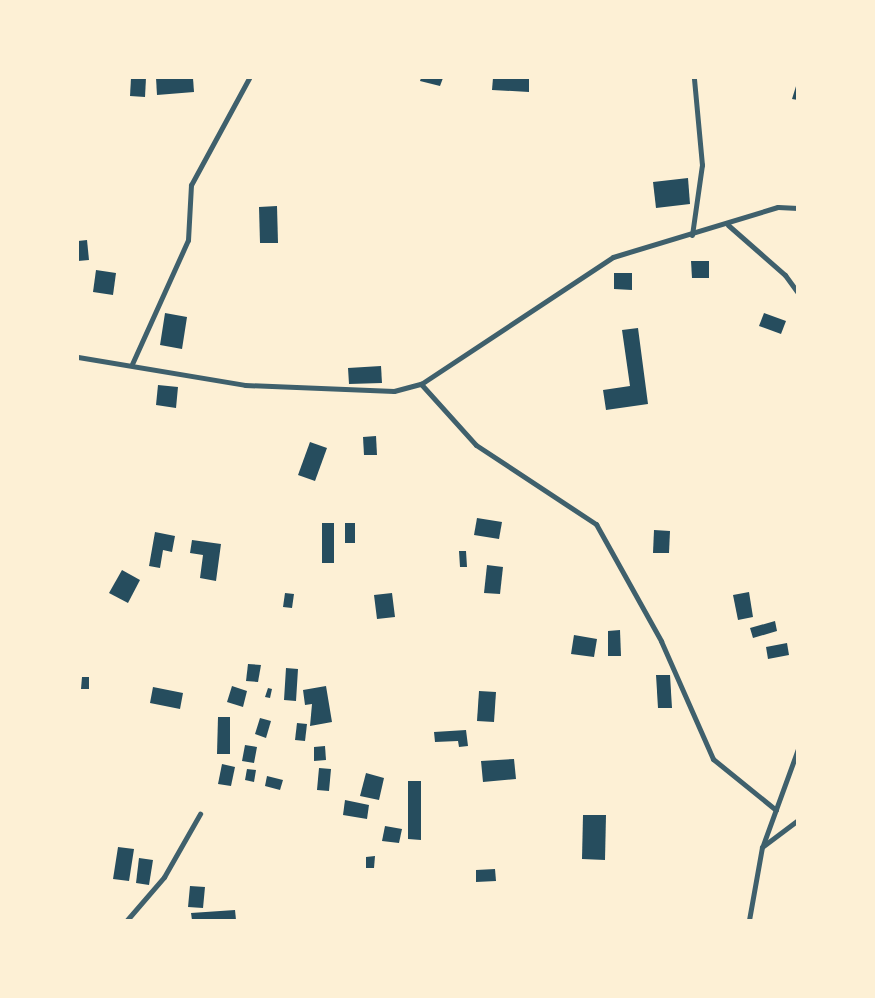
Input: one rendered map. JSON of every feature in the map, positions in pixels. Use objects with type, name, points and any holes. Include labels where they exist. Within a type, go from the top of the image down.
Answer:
[{"type":"street","points":[[132,364],[188,240],[191,185],[249,78]]},
{"type":"street","points":[[692,235],[702,165],[694,78]]},
{"type":"street","points":[[78,357],[132,364],[245,385],[394,391],[421,384],[613,257],[728,225],[778,207],[798,208]]},
{"type":"street","points":[[728,225],[785,275],[798,294]]},
{"type":"street","points":[[421,384],[476,445],[596,524],[661,641],[713,759],[776,810]]},
{"type":"street","points":[[749,920],[762,847],[798,748]]},
{"type":"street","points":[[127,920],[164,877],[200,814]]},
{"type":"street","points":[[762,847],[798,820]]},
{"type":"building","points":[[131,78],[146,78],[145,97],[130,96]]},
{"type":"building","points":[[156,78],[193,78],[194,92],[157,95]]},
{"type":"building","points":[[421,78],[443,78],[440,86],[420,81]]},
{"type":"building","points":[[493,78],[529,78],[529,92],[492,90]]},
{"type":"building","points":[[798,83],[798,100],[792,99]]},
{"type":"building","points":[[688,178],[690,204],[656,208],[653,182]]},
{"type":"building","points":[[277,206],[278,243],[260,243],[259,207]]},
{"type":"building","points":[[87,240],[89,260],[78,261],[78,241]]},
{"type":"building","points":[[691,261],[709,261],[709,278],[692,278]]},
{"type":"building","points":[[96,270],[116,273],[113,295],[93,292]]},
{"type":"building","points":[[614,273],[632,273],[632,290],[614,289]]},
{"type":"building","points":[[165,313],[187,317],[182,349],[160,345]]},
{"type":"building","points":[[764,313],[786,321],[781,334],[759,326]]},
{"type":"building","points":[[638,328],[648,404],[606,410],[603,390],[630,386],[622,330]]},
{"type":"building","points":[[381,366],[382,383],[349,384],[348,368]]},
{"type":"building","points":[[158,385],[178,387],[176,408],[156,405]]},
{"type":"building","points":[[376,436],[377,455],[364,455],[363,437]]},
{"type":"building","points":[[310,442],[327,448],[315,481],[298,475]]},
{"type":"building","points":[[477,518],[502,522],[499,539],[474,535]]},
{"type":"building","points":[[322,523],[334,523],[334,563],[322,563]]},
{"type":"building","points":[[345,523],[355,523],[355,543],[345,543]]},
{"type":"building","points":[[654,530],[670,531],[669,553],[653,553]]},
{"type":"building","points":[[155,532],[175,536],[172,552],[163,550],[160,568],[149,566]]},
{"type":"building","points":[[192,540],[221,544],[216,581],[200,578],[203,555],[190,553]]},
{"type":"building","points":[[459,551],[466,551],[467,567],[460,567]]},
{"type":"building","points":[[487,565],[503,567],[500,594],[484,593]]},
{"type":"building","points":[[122,570],[140,580],[128,603],[109,593]]},
{"type":"building","points":[[749,592],[753,617],[738,620],[733,595]]},
{"type":"building","points":[[285,593],[294,594],[292,608],[283,607]]},
{"type":"building","points":[[392,593],[395,617],[377,619],[374,595]]},
{"type":"building","points":[[775,621],[777,631],[753,638],[750,628]]},
{"type":"building","points":[[620,630],[621,656],[608,656],[608,631]]},
{"type":"building","points":[[574,635],[597,639],[594,657],[571,654]]},
{"type":"building","points":[[787,643],[789,655],[768,659],[766,647]]},
{"type":"building","points":[[248,664],[261,665],[258,682],[246,681]]},
{"type":"building","points":[[286,668],[298,669],[296,701],[284,700]]},
{"type":"building","points":[[656,675],[670,675],[672,708],[658,708]]},
{"type":"building","points":[[82,677],[89,677],[89,689],[81,689]]},
{"type":"building","points":[[232,686],[247,691],[243,707],[227,702]]},
{"type":"building","points":[[326,686],[332,722],[310,726],[312,704],[305,705],[303,690]]},
{"type":"building","points":[[153,687],[183,693],[180,709],[150,703]]},
{"type":"building","points":[[268,688],[272,689],[270,698],[265,697]]},
{"type":"building","points":[[479,691],[496,692],[494,722],[477,721]]},
{"type":"building","points":[[218,717],[230,717],[230,754],[217,754]]},
{"type":"building","points":[[260,718],[271,721],[266,738],[255,734]]},
{"type":"building","points":[[297,723],[307,724],[305,741],[295,740]]},
{"type":"building","points":[[466,730],[468,746],[459,747],[458,741],[435,742],[434,732]]},
{"type":"building","points":[[245,745],[257,747],[254,763],[242,761]]},
{"type":"building","points":[[325,746],[326,760],[314,761],[314,747]]},
{"type":"building","points":[[514,759],[516,779],[483,782],[481,761]]},
{"type":"building","points":[[222,764],[235,767],[231,786],[218,784]]},
{"type":"building","points":[[319,768],[331,769],[329,791],[317,790]]},
{"type":"building","points":[[247,769],[256,770],[254,782],[245,780]]},
{"type":"building","points":[[366,773],[384,778],[379,800],[360,796]]},
{"type":"building","points":[[267,776],[283,780],[280,790],[265,786]]},
{"type":"building","points":[[408,781],[421,781],[421,840],[408,839]]},
{"type":"building","points":[[345,800],[369,805],[367,819],[343,815]]},
{"type":"building","points":[[583,815],[606,815],[605,860],[582,859]]},
{"type":"building","points":[[385,826],[402,829],[399,843],[382,841]]},
{"type":"building","points":[[118,847],[134,849],[129,881],[113,879]]},
{"type":"building","points":[[375,856],[374,868],[366,868],[366,857]]},
{"type":"building","points":[[139,858],[153,860],[149,885],[136,883]]},
{"type":"building","points":[[495,869],[496,881],[476,882],[476,870]]},
{"type":"building","points":[[190,886],[205,887],[203,908],[188,907]]},
{"type":"building","points":[[235,910],[236,920],[192,920],[191,913]]}]
